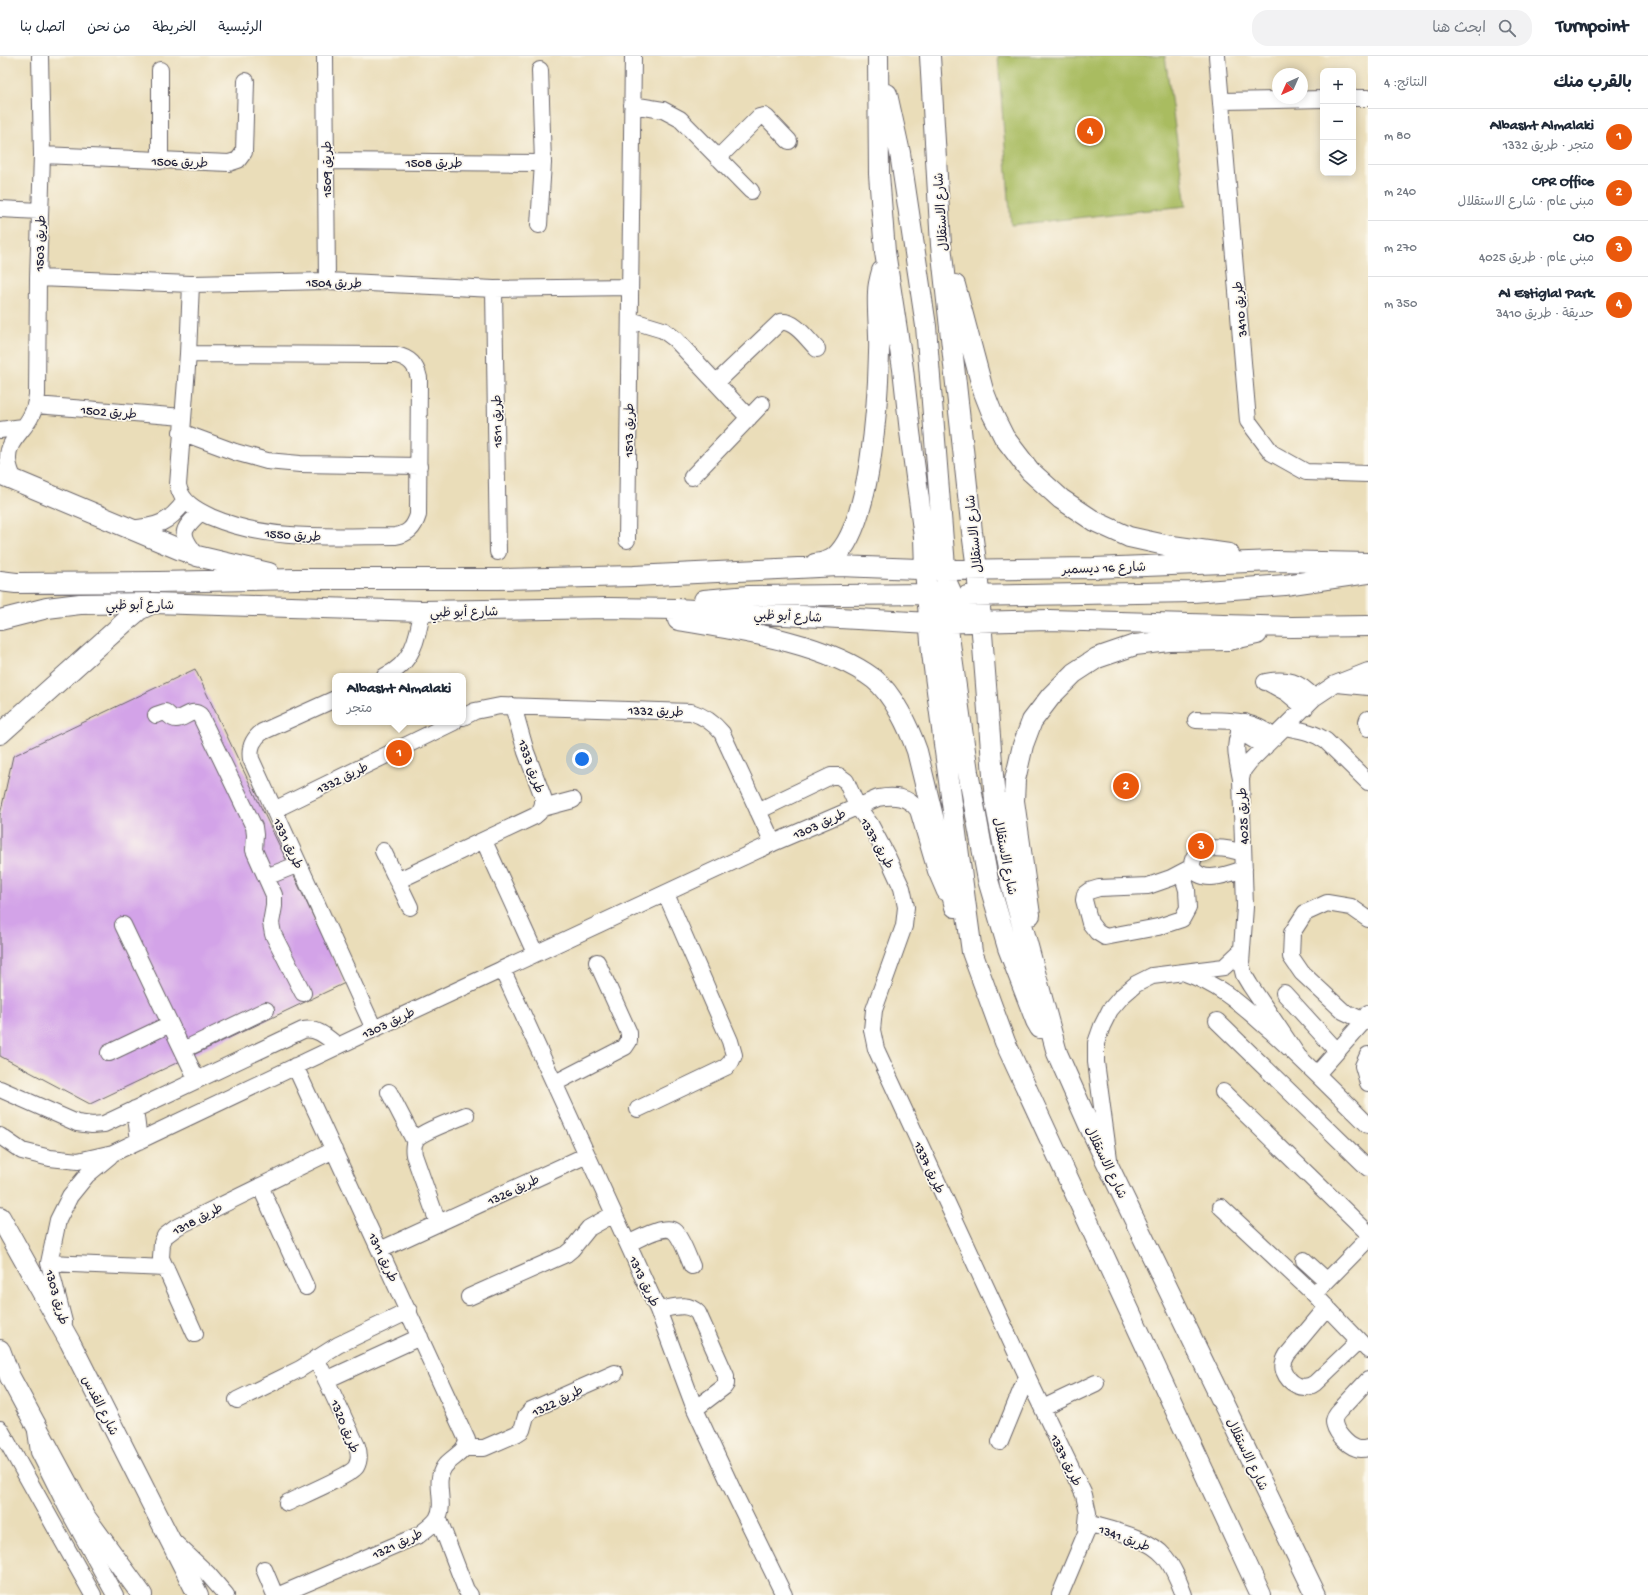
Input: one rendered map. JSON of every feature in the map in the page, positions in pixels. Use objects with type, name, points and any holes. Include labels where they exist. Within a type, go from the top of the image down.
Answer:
[{"type":"main road","points":[[878,56],[879,174],[885,252],[903,369],[924,537],[925,570],[942,590],[965,611],[981,621]]},
{"type":"main road","points":[[878,56],[900,153],[926,326],[942,590],[939,622],[943,736],[972,952]]},
{"type":"main road","name":"شارع الاستقلال","points":[[930,56],[941,245],[977,569],[996,801],[1010,884],[1057,1053],[1090,1128],[1316,1595]]},
{"type":"main road","points":[[941,245],[955,285],[983,390],[992,413],[1004,437],[1030,470],[1061,499],[1089,518],[1129,537],[1165,545],[1274,561]]},
{"type":"main road","points":[[797,568],[824,563],[834,558],[847,542],[860,509],[870,460],[876,410],[880,352],[878,292],[885,252]]},
{"type":"main road","points":[[7,477],[197,556],[297,579]]},
{"type":"main road","name":"شارع 16 ديسمبر","points":[[977,569],[1093,568],[1274,561],[1368,564]]},
{"type":"main road","name":"شارع أبو ظبي","points":[[0,581],[16,583],[297,579],[490,579],[634,576],[839,566],[925,570]]},
{"type":"main road","points":[[942,590],[977,569]]},
{"type":"main road","points":[[676,609],[703,600],[749,596],[942,590],[979,596],[1193,592],[1285,585],[1368,574]]},
{"type":"main road","points":[[0,734],[126,621],[139,610],[153,603]]},
{"type":"main road","name":"شارع أبو ظبي","points":[[0,620],[47,608],[80,604],[153,603],[422,611],[608,608],[676,609],[939,622]]},
{"type":"main road","points":[[608,608],[718,626],[777,639],[817,651],[845,661],[874,679],[898,710],[910,731],[917,751],[961,932],[972,952],[1005,1042],[1261,1595]]},
{"type":"main road","points":[[939,622],[1049,620],[1292,627],[1368,626]]},
{"type":"main road","points":[[939,622],[988,880],[1008,948],[1036,1021],[1057,1053]]},
{"type":"main road","points":[[1039,988],[1014,801],[1016,774],[1023,745],[1032,721],[1055,691],[1074,673],[1097,658],[1135,645],[1169,641],[1229,640],[1292,627]]},
{"type":"main road","name":"شارع القدس","points":[[0,1217],[70,1342],[198,1595]]},
{"type":"main road","points":[[0,1350],[10,1377],[86,1518],[142,1595]]},
{"type":"street","name":"طريق 1503","points":[[7,477],[9,467],[9,451],[12,443],[31,417],[36,405],[42,155],[40,56]]},
{"type":"street","name":"طريق 1509","points":[[325,56],[327,281]]},
{"type":"street","name":"طريق 1513","points":[[627,540],[633,56]]},
{"type":"street","name":"طريق 3410","points":[[1217,56],[1248,421],[1272,453],[1306,472],[1368,474]]},
{"type":"street","points":[[160,70],[160,160]]},
{"type":"street","points":[[539,225],[543,163],[540,70]]},
{"type":"street","name":"طريق 1506","points":[[42,155],[228,163],[238,160],[244,152],[246,81]]},
{"type":"street","points":[[1356,98],[1368,98]]},
{"type":"street","points":[[1222,101],[1320,99]]},
{"type":"street","points":[[632,105],[662,110],[680,119],[750,191]]},
{"type":"street","points":[[718,158],[759,117],[764,116],[767,118],[789,141]]},
{"type":"street","name":"طريق 1508","points":[[326,161],[543,163]]},
{"type":"street","points":[[0,209],[40,211]]},
{"type":"street","name":"طريق 1504","points":[[38,278],[191,284],[327,281],[494,289],[630,287]]},
{"type":"street","points":[[130,529],[148,527],[164,522],[176,513],[185,501],[181,496],[178,485],[188,354],[191,284]]},
{"type":"street","name":"طريق 1511","points":[[494,289],[498,552]]},
{"type":"street","points":[[630,320],[663,330],[675,339],[717,382],[749,418]]},
{"type":"street","points":[[717,382],[780,322],[792,324],[817,349]]},
{"type":"street","name":"طريق 1550","points":[[185,501],[201,512],[224,523],[271,534],[321,536],[403,535],[411,530],[416,523],[418,515],[419,378],[417,370],[412,362],[405,357],[396,355],[188,354]]},
{"type":"street","points":[[692,477],[762,404]]},
{"type":"street","name":"طريق 1502","points":[[36,405],[182,424]]},
{"type":"street","points":[[182,424],[235,452],[267,462],[294,464],[419,466]]},
{"type":"street","points":[[0,430],[23,427]]},
{"type":"street","points":[[197,556],[185,539],[184,534],[188,524],[201,512]]},
{"type":"street","points":[[390,673],[398,668],[411,652],[418,636],[422,611]]},
{"type":"street","name":"طريق 4025","points":[[1298,1056],[1244,975],[1241,964],[1245,907],[1241,779],[1243,770],[1247,765],[1310,703],[1335,684],[1368,671]]},
{"type":"street","points":[[1335,684],[1368,687]]},
{"type":"street","name":"طريق 1331","points":[[332,700],[262,732],[253,741],[250,759],[374,1029]]},
{"type":"street","name":"طريق 1332","points":[[466,716],[488,707],[512,706],[691,712],[700,714],[712,722],[722,733],[773,843]]},
{"type":"street","name":"طريق 1333","points":[[397,881],[535,816],[543,808],[543,797],[526,752],[512,706]]},
{"type":"street","points":[[156,715],[165,712],[172,718],[176,719],[192,713],[200,715],[254,827],[256,835],[254,850],[274,895],[275,901],[271,923],[273,934],[303,993]]},
{"type":"street","points":[[1368,719],[1366,722],[1368,728]]},
{"type":"street","points":[[1196,720],[1242,726],[1275,737],[1306,731],[1318,735],[1368,782]]},
{"type":"street","name":"طريق 1332","points":[[274,810],[448,725]]},
{"type":"street","points":[[1241,779],[1236,746],[1242,726]]},
{"type":"street","name":"طريق 1337","points":[[758,811],[835,775],[839,776],[846,782],[857,806],[870,824],[902,888],[906,907],[906,916],[902,935],[874,1010],[872,1030],[876,1048],[1027,1376],[1084,1495],[1088,1513],[1086,1533],[1063,1594]]},
{"type":"street","name":"طريق 1303","points":[[0,1136],[22,1151],[50,1158],[78,1161],[112,1153],[535,953],[666,894],[773,843],[857,806],[887,796],[905,798],[915,805],[921,816],[936,871],[944,891],[956,911]]},
{"type":"street","points":[[543,808],[572,800]]},
{"type":"street","points":[[484,841],[535,953]]},
{"type":"street","points":[[1187,870],[1171,878],[1148,886],[1099,888],[1089,890],[1085,894],[1084,900],[1090,923],[1097,932],[1105,937],[1158,927],[1182,919],[1188,908],[1187,870],[1194,856],[1198,852],[1202,850],[1225,848],[1243,861],[1219,875],[1204,876],[1187,870]]},
{"type":"street","points":[[383,851],[410,907]]},
{"type":"street","points":[[266,877],[299,864]]},
{"type":"street","points":[[638,1109],[726,1067],[734,1056],[730,1041],[666,894]]},
{"type":"street","points":[[1317,1074],[1366,1017],[1343,1011],[1302,973],[1291,957],[1292,933],[1305,913],[1327,903],[1351,907],[1368,919]]},
{"type":"street","points":[[123,925],[197,1080]]},
{"type":"street","name":"طريق 4025","points":[[1110,1167],[1096,1062],[1096,1043],[1110,1010],[1122,996],[1136,984],[1152,976],[1171,972],[1184,972],[1224,967],[1241,951]]},
{"type":"street","points":[[555,1083],[625,1047],[629,1041],[629,1032],[597,962]]},
{"type":"street","name":"طريق 1313","points":[[502,969],[658,1310],[695,1409],[734,1495],[784,1595]]},
{"type":"street","name":"طريق 4025","points":[[1184,972],[1203,979],[1230,995],[1298,1056],[1368,1125]]},
{"type":"street","points":[[1284,994],[1337,1051]]},
{"type":"street","points":[[183,1050],[266,1010]]},
{"type":"street","points":[[1217,1021],[1368,1168]]},
{"type":"street","points":[[108,1053],[170,1024]]},
{"type":"street","points":[[0,1089],[77,1123],[84,1125],[104,1124],[303,1030],[316,1030],[338,1046]]},
{"type":"street","points":[[1368,1055],[1363,1066],[1368,1083]]},
{"type":"street","name":"طريق 1311","points":[[295,1066],[466,1435],[467,1444],[464,1448]]},
{"type":"street","points":[[389,1092],[415,1142],[414,1155],[438,1223]]},
{"type":"street","points":[[1223,1092],[1368,1233]]},
{"type":"street","points":[[135,1109],[139,1141]]},
{"type":"street","points":[[415,1142],[421,1136],[466,1115]]},
{"type":"street","name":"طريق 1318","points":[[195,1334],[161,1258],[160,1250],[162,1243],[170,1230],[334,1150]]},
{"type":"street","name":"طريق 1303","points":[[70,1342],[49,1263],[58,1220],[70,1196],[87,1175],[112,1153]]},
{"type":"street","name":"طريق 1326","points":[[380,1250],[587,1155]]},
{"type":"street","points":[[260,1186],[306,1288]]},
{"type":"street","points":[[1221,1207],[1314,1294],[1327,1307],[1363,1346],[1309,1387],[1303,1388],[1296,1385],[1292,1381],[1284,1370],[1283,1362],[1286,1355],[1327,1307]]},
{"type":"street","points":[[469,1297],[566,1254],[589,1228],[614,1214]]},
{"type":"street","points":[[628,1244],[665,1228],[671,1230],[676,1234],[692,1266]]},
{"type":"street","points":[[1314,1294],[1326,1280],[1368,1239]]},
{"type":"street","points":[[1304,1260],[1326,1280]]},
{"type":"street","points":[[49,1263],[166,1268]]},
{"type":"street","points":[[658,1310],[684,1306],[692,1307],[698,1313],[726,1376],[724,1387],[695,1409]]},
{"type":"street","points":[[237,1400],[300,1369],[338,1345],[408,1311]]},
{"type":"street","points":[[326,1380],[420,1337]]},
{"type":"street","name":"طريق 1320","points":[[287,1503],[351,1471],[356,1467],[359,1456],[357,1446],[316,1358]]},
{"type":"street","name":"طريق 1322","points":[[464,1448],[484,1448],[516,1434],[522,1430],[526,1416],[531,1410],[615,1373]]},
{"type":"street","points":[[1000,1442],[1027,1376]]},
{"type":"street","points":[[1368,1380],[1340,1410],[1334,1421],[1339,1433],[1355,1448],[1368,1448]]},
{"type":"street","points":[[1042,1408],[1096,1383]]},
{"type":"street","points":[[35,1424],[39,1452],[67,1508],[115,1595]]},
{"type":"street","points":[[0,1428],[93,1595]]},
{"type":"street","points":[[464,1448],[444,1468],[440,1477],[441,1507],[438,1517],[466,1590],[470,1595]]},
{"type":"street","name":"طريق 1321","points":[[279,1595],[419,1534],[429,1527],[438,1517]]},
{"type":"street","name":"طريق 1341","points":[[1087,1523],[1144,1541],[1155,1547],[1170,1563],[1184,1595]]},
{"type":"street","points":[[167,1536],[203,1568],[226,1595]]},
{"type":"street","points":[[264,1569],[275,1595]]},
{"type":"green space","points":[[998,56],[1165,56],[1186,206],[1011,225]]},
{"type":"building","points":[[195,669],[345,983],[90,1104],[0,1056],[0,815],[13,756]]},
{"type":"place","name":"Al Estiglal Park","points":[[1090,131]]},
{"type":"place","name":"Albasht Almalaki","points":[[399,753]]},
{"type":"place","name":"CPR Office","points":[[1126,786]]},
{"type":"place","name":"CIO","points":[[1201,846]]}]
